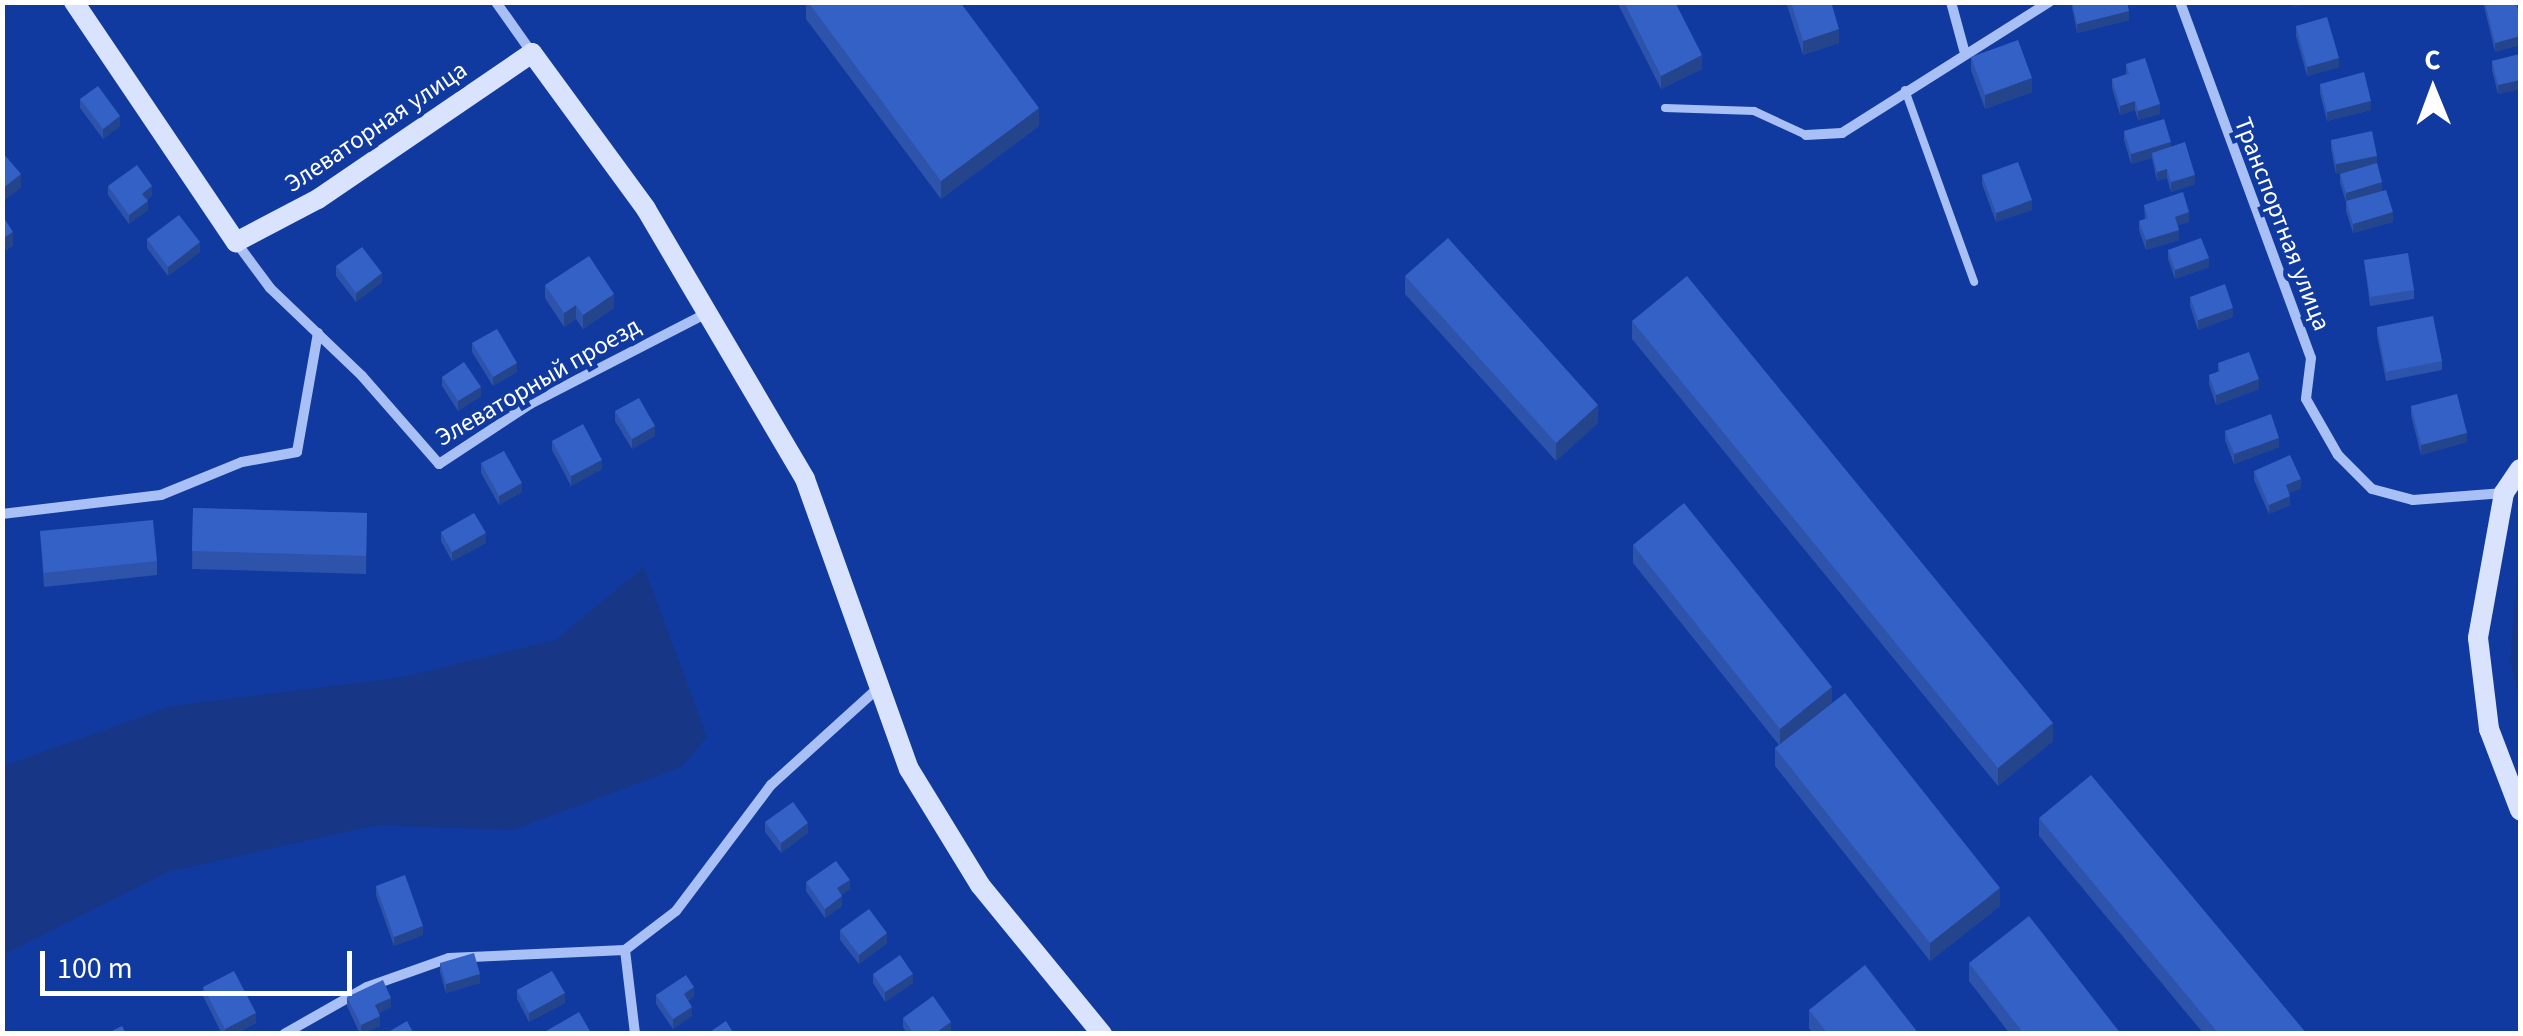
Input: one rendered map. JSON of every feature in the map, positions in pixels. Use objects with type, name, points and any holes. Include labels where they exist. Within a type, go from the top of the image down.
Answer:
[{"type":"street","points":[[74,2],[236,242]]},
{"type":"street","points":[[496,2],[646,209],[710,312],[805,480],[909,768],[980,884],[1102,1034]]},
{"type":"street","points":[[1950,2],[1964,50]]},
{"type":"street","points":[[1806,136],[1842,133],[1964,50],[2048,2]]},
{"type":"street","name":"Транспортная улица","points":[[2180,2],[2311,358],[2306,399],[2338,456],[2372,489],[2412,500],[2504,493]]},
{"type":"street","name":"Элеваторная улица","points":[[236,242],[318,200],[532,53]]},
{"type":"street","name":"Элеваторный проезд","points":[[236,242],[270,288],[439,464],[530,404],[710,312]]},
{"type":"street","points":[[2,514],[161,495],[242,462],[297,452],[318,334]]},
{"type":"street","points":[[2520,469],[2504,493],[2478,638],[2489,730],[2520,810]]},
{"type":"street","points":[[284,1034],[302,1029],[367,987],[449,958],[625,950],[676,911],[771,784],[878,687]]},
{"type":"street","points":[[625,950],[635,1034]]},
{"type":"lane","points":[[1904,90],[1974,282]]},
{"type":"lane","points":[[1664,108],[1754,111],[1806,136]]},
{"type":"water","points":[[2520,543],[2520,702],[2510,660]]},
{"type":"water","points":[[644,567],[707,737],[682,767],[513,830],[376,825],[168,872],[3,955],[3,766],[172,706],[398,678],[555,640]]},
{"type":"building","points":[[808,2],[960,2],[1039,108],[941,181]]},
{"type":"building","points":[[1624,2],[1675,2],[1702,55],[1661,76]]},
{"type":"building","points":[[1791,2],[1831,2],[1839,29],[1803,41]]},
{"type":"building","points":[[2072,2],[2127,2],[2129,11],[2077,24]]},
{"type":"building","points":[[2485,2],[2516,2],[2520,36],[2495,43]]},
{"type":"building","points":[[2327,17],[2339,58],[2307,67],[2296,26]]},
{"type":"building","points":[[2018,40],[2032,78],[1985,95],[1971,57]]},
{"type":"building","points":[[2520,54],[2520,80],[2498,85],[2492,61]]},
{"type":"building","points":[[2145,58],[2160,104],[2138,111],[2135,101],[2120,106],[2112,79],[2129,74],[2126,64]]},
{"type":"building","points":[[2364,72],[2371,101],[2327,112],[2320,84]]},
{"type":"building","points":[[98,86],[120,116],[103,129],[80,99]]},
{"type":"building","points":[[2164,119],[2171,142],[2131,154],[2124,131]]},
{"type":"building","points":[[2372,131],[2377,156],[2336,164],[2331,140]]},
{"type":"building","points":[[2185,142],[2195,175],[2171,182],[2167,169],[2157,172],[2152,153]]},
{"type":"building","points":[[2,152],[21,174],[2,189]]},
{"type":"building","points":[[2018,162],[2032,200],[1996,213],[1982,175]]},
{"type":"building","points":[[2377,163],[2382,182],[2346,193],[2340,174]]},
{"type":"building","points":[[137,165],[152,186],[142,194],[148,201],[129,215],[108,186]]},
{"type":"building","points":[[2386,190],[2393,212],[2353,224],[2346,201]]},
{"type":"building","points":[[2183,192],[2189,212],[2175,217],[2179,230],[2146,240],[2139,221],[2148,218],[2144,205]]},
{"type":"building","points":[[2,215],[13,232],[2,239]]},
{"type":"building","points":[[179,215],[200,242],[168,267],[147,239]]},
{"type":"building","points":[[1448,238],[1598,405],[1556,443],[1405,276]]},
{"type":"building","points":[[2201,238],[2209,258],[2175,270],[2168,250]]},
{"type":"building","points":[[362,247],[382,273],[356,293],[336,266]]},
{"type":"building","points":[[2408,253],[2414,290],[2370,297],[2364,260]]},
{"type":"building","points":[[589,256],[614,294],[583,315],[576,305],[564,313],[545,285]]},
{"type":"building","points":[[1687,276],[2053,723],[1998,768],[1632,321]]},
{"type":"building","points":[[2225,284],[2233,308],[2198,320],[2190,297]]},
{"type":"building","points":[[2433,316],[2442,361],[2386,372],[2377,327]]},
{"type":"building","points":[[497,329],[517,363],[493,377],[472,343]]},
{"type":"building","points":[[2249,352],[2259,379],[2216,395],[2209,375],[2220,371],[2218,363]]},
{"type":"building","points":[[464,362],[481,387],[458,401],[442,377]]},
{"type":"building","points":[[2457,394],[2467,433],[2421,445],[2411,406]]},
{"type":"building","points":[[639,398],[655,426],[632,439],[615,411]]},
{"type":"building","points":[[2271,414],[2279,438],[2234,454],[2225,431]]},
{"type":"building","points":[[583,424],[602,460],[571,476],[552,441]]},
{"type":"building","points":[[504,451],[522,483],[499,496],[481,463]]},
{"type":"building","points":[[2290,455],[2301,479],[2286,485],[2290,496],[2269,505],[2254,471]]},
{"type":"building","points":[[1684,503],[1832,687],[1780,729],[1633,545]]},
{"type":"building","points":[[193,508],[367,513],[366,556],[192,551]]},
{"type":"building","points":[[474,513],[486,533],[452,552],[441,532]]},
{"type":"building","points":[[153,520],[157,561],[44,573],[40,531]]},
{"type":"building","points":[[1845,693],[2000,888],[1930,943],[1775,748]]},
{"type":"building","points":[[2091,775],[2307,1034],[2219,1034],[2039,818]]},
{"type":"building","points":[[793,802],[808,823],[781,843],[765,822]]},
{"type":"building","points":[[836,861],[850,880],[837,888],[842,896],[825,909],[806,882]]},
{"type":"building","points":[[405,875],[423,926],[394,937],[376,886]]},
{"type":"building","points":[[869,909],[887,933],[859,955],[840,930]]},
{"type":"building","points":[[2029,916],[2121,1034],[2024,1034],[1969,963]]},
{"type":"building","points":[[474,953],[480,974],[446,984],[440,963]]},
{"type":"building","points":[[900,955],[913,974],[885,992],[873,974]]},
{"type":"building","points":[[1865,965],[1919,1034],[1828,1034],[1809,1010]]},
{"type":"building","points":[[234,971],[256,1013],[225,1029],[203,987]]},
{"type":"building","points":[[552,971],[565,993],[529,1013],[517,990]]},
{"type":"building","points":[[686,975],[694,987],[684,994],[692,1007],[673,1019],[656,995]]},
{"type":"building","points":[[383,980],[391,998],[375,1005],[380,1016],[361,1025],[347,997]]},
{"type":"building","points":[[933,996],[951,1022],[934,1034],[914,1034],[903,1018]]},
{"type":"building","points":[[579,1012],[591,1033],[541,1034]]},
{"type":"building","points":[[407,1021],[414,1034],[385,1034]]},
{"type":"building","points":[[726,1021],[734,1034],[707,1034]]},
{"type":"building","points":[[122,1026],[126,1034],[106,1034]]}]
